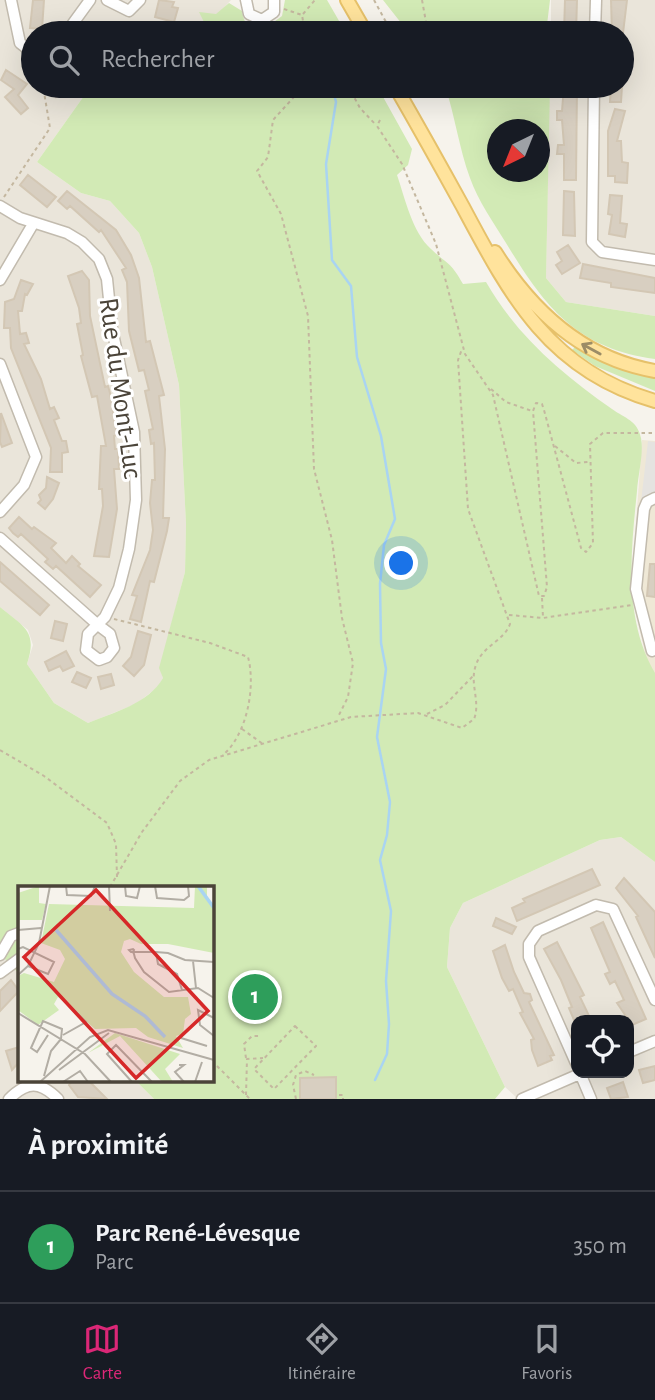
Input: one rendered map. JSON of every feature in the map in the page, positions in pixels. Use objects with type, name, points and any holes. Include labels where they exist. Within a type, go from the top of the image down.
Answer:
[{"type":"main road","points":[[347,0],[359,21]]},
{"type":"main road","points":[[402,98],[510,293],[538,330],[562,353],[593,375],[655,401]]},
{"type":"main road","points":[[439,163],[509,273],[542,313],[571,337],[603,355],[655,371]]},
{"type":"street","points":[[10,0],[21,44]]},
{"type":"street","points":[[75,21],[90,0]]},
{"type":"street","points":[[107,0],[129,11],[140,0]]},
{"type":"street","points":[[246,0],[248,14],[257,20],[267,19],[275,4]]},
{"type":"street","points":[[595,21],[596,0]]},
{"type":"street","points":[[594,98],[592,242],[602,252],[655,260]]},
{"type":"street","name":"Rue du Mont-Luc","points":[[0,204],[33,224],[67,233],[82,242],[99,259],[107,279],[112,329],[131,408],[136,477],[129,549],[119,588],[102,621]]},
{"type":"street","points":[[0,280],[33,224]]},
{"type":"street","points":[[0,364],[36,457],[24,485],[0,512]]},
{"type":"street","points":[[652,651],[636,589],[644,509],[647,502],[655,498]]},
{"type":"street","points":[[0,538],[102,621]]},
{"type":"street","points":[[571,1052],[529,957],[529,944],[534,934],[591,907],[602,905],[612,909],[655,1000]]},
{"type":"street","points":[[0,955],[11,936],[18,933]]},
{"type":"street","points":[[0,973],[18,960]]},
{"type":"street","points":[[634,1050],[655,1041]]},
{"type":"street","points":[[522,1099],[571,1077]]},
{"type":"street","points":[[583,1078],[591,1099]]},
{"type":"street","points":[[9,1099],[19,1088],[32,1084],[43,1087],[58,1099]]},
{"type":"path","points":[[302,15],[315,0]]},
{"type":"path","points":[[374,0],[385,21]]},
{"type":"path","points":[[422,0],[426,21]]},
{"type":"path","points":[[275,4],[302,15]]},
{"type":"path","points":[[302,15],[303,21]]},
{"type":"path","points":[[0,204],[50,128],[45,98]]},
{"type":"path","points":[[293,98],[273,120],[268,157],[257,171],[281,214],[308,316],[314,469],[332,540],[342,618],[353,663],[348,698],[337,719]]},
{"type":"path","points":[[355,98],[402,164],[436,244],[469,362],[490,388],[506,401],[533,411]]},
{"type":"path","points":[[377,126],[380,120]]},
{"type":"path","points":[[424,715],[445,705],[473,675],[486,648],[509,628],[508,615],[468,509],[458,360],[463,348]]},
{"type":"path","points":[[490,388],[537,593],[542,597]]},
{"type":"path","points":[[543,618],[542,597],[547,587],[533,411],[536,403],[542,404],[581,548],[586,552],[593,543],[590,444],[599,434],[655,432]]},
{"type":"path","points":[[553,444],[576,463],[589,461]]},
{"type":"path","points":[[508,615],[543,618],[602,607],[640,605]]},
{"type":"path","points":[[102,621],[246,655],[250,667],[249,696],[234,744],[222,757]]},
{"type":"path","points":[[111,886],[142,832],[180,781],[203,763],[265,746],[337,719],[411,712],[453,727],[469,725],[477,713],[473,675]]},
{"type":"path","points":[[241,728],[265,746]]},
{"type":"path","points":[[0,750],[44,776],[107,823],[116,844],[117,878]]},
{"type":"path","points":[[295,1026],[316,1046],[293,1070],[274,1089],[254,1069],[295,1026]]},
{"type":"path","points":[[246,1096],[247,1059],[244,1044],[252,1036],[260,1036]]},
{"type":"path","points":[[247,1059],[264,1058]]},
{"type":"path","points":[[214,1063],[250,1099]]},
{"type":"path","points":[[293,1070],[296,1075]]},
{"type":"path","points":[[296,1099],[293,1085],[296,1075],[305,1070],[314,1075]]},
{"type":"path","points":[[338,1095],[343,1095],[343,1099]]},
{"type":"shaded area","points":[[0,0],[231,0],[212,21],[21,21],[21,98],[82,98],[37,162],[81,193],[110,201],[139,233],[152,267],[179,385],[186,524],[185,572],[160,668],[163,678],[159,686],[136,704],[88,723],[54,703],[27,664],[33,645],[28,630],[0,607]]},
{"type":"shaded area","points":[[551,0],[655,0],[655,316],[566,302],[546,278],[548,182],[550,182],[549,98],[634,98],[634,21],[551,21]]},
{"type":"shaded area","points":[[642,440],[655,441],[655,696],[631,593]]},
{"type":"shaded area","points":[[648,441],[655,442],[655,503],[641,502]]},
{"type":"shaded area","points":[[621,837],[655,862],[655,1099],[518,1099],[505,1087],[447,967],[450,928],[463,903],[600,840]]},
{"type":"shaded area","points":[[0,954],[18,973],[18,1082],[137,1082],[154,1099],[0,1099]]},
{"type":"green space","points":[[285,0],[327,0],[339,21],[275,21],[282,16]]},
{"type":"green space","points":[[383,0],[550,0],[547,21],[400,21]]},
{"type":"green space","points":[[229,3],[242,11],[245,21],[204,21],[199,12],[216,14]]},
{"type":"green space","points":[[82,98],[384,98],[412,149],[408,165],[397,175],[410,214],[424,242],[452,267],[463,284],[486,282],[512,320],[542,353],[637,427],[642,450],[633,537],[632,584],[638,630],[655,673],[655,862],[621,837],[600,840],[463,903],[450,928],[447,967],[505,1087],[495,1099],[154,1099],[137,1082],[214,1082],[214,886],[18,886],[18,973],[0,954],[0,607],[27,631],[31,644],[27,664],[54,703],[88,723],[140,701],[157,687],[163,678],[159,668],[185,572],[186,524],[179,385],[152,267],[139,233],[110,201],[81,193],[37,162]]},
{"type":"green space","points":[[448,98],[550,98],[549,119],[487,119],[487,182],[548,182],[546,278],[566,302],[655,316],[655,359],[604,345],[583,334],[549,305],[520,266],[473,187]]},
{"type":"green space","points":[[575,347],[604,362],[655,375],[655,391],[595,366],[572,350]]},
{"type":"building","points":[[33,0],[44,0],[43,21],[31,21]]},
{"type":"building","points":[[159,0],[174,2],[172,7],[178,8],[174,21],[155,17]]},
{"type":"building","points":[[565,0],[577,0],[576,21],[564,21]]},
{"type":"building","points":[[611,0],[627,0],[624,21],[612,21]]},
{"type":"building","points":[[6,70],[21,80],[21,91],[18,95],[28,108],[21,114],[5,97],[14,89],[1,80]]},
{"type":"building","points":[[563,98],[577,98],[576,180],[564,180],[564,154],[557,154],[558,145],[564,145],[562,120],[557,120],[557,111],[562,111]]},
{"type":"building","points":[[610,98],[621,98],[621,102],[610,102]]},
{"type":"building","points":[[615,109],[625,111],[617,141],[621,141],[622,162],[628,163],[627,183],[615,182],[615,176],[608,176],[608,131]]},
{"type":"building","points":[[28,175],[56,197],[47,207],[20,185]]},
{"type":"building","points":[[67,191],[116,230],[131,255],[139,278],[146,342],[150,341],[164,395],[159,396],[165,449],[163,518],[169,518],[154,582],[150,581],[141,622],[130,619],[137,596],[132,595],[150,550],[153,530],[150,503],[152,480],[155,480],[154,443],[151,444],[149,430],[153,429],[145,391],[149,390],[144,370],[139,371],[129,331],[127,282],[122,270],[126,268],[101,230],[99,232],[70,206],[67,209],[58,201]]},
{"type":"building","points":[[564,191],[574,192],[575,236],[563,235]]},
{"type":"building","points":[[610,195],[622,196],[620,223],[627,224],[625,237],[609,234],[612,215],[608,214]]},
{"type":"building","points":[[568,245],[580,263],[562,274],[556,265],[562,261],[557,252]]},
{"type":"building","points":[[583,264],[655,278],[655,293],[611,287],[611,283],[580,278]]},
{"type":"building","points":[[82,271],[89,280],[90,316],[105,387],[108,386],[110,393],[117,435],[114,436],[119,469],[114,469],[117,509],[109,557],[94,556],[103,506],[102,489],[99,489],[101,446],[106,446],[97,396],[92,397],[81,356],[83,355],[77,324],[81,323],[79,308],[68,276]]},
{"type":"building","points":[[21,280],[33,284],[27,295],[25,294],[22,311],[18,311],[20,334],[26,333],[29,343],[24,344],[41,379],[50,409],[54,407],[59,418],[54,420],[62,441],[66,441],[68,452],[62,453],[62,472],[50,472],[51,448],[11,348],[10,328],[4,328],[5,302],[14,299]]},
{"type":"building","points":[[1,413],[12,443],[2,447],[0,442]]},
{"type":"building","points":[[47,477],[59,483],[53,499],[45,509],[38,503],[41,500],[39,495],[46,488]]},
{"type":"building","points":[[19,517],[32,529],[34,527],[56,543],[51,548],[66,563],[72,556],[80,564],[78,566],[101,585],[90,597],[56,566],[53,569],[45,562],[48,559],[21,534],[18,537],[13,533],[9,528]]},
{"type":"building","points":[[0,562],[49,605],[40,615],[0,581]]},
{"type":"building","points":[[650,564],[655,564],[655,597],[647,596]]},
{"type":"building","points":[[55,621],[67,624],[63,641],[51,638]]},
{"type":"building","points":[[138,631],[151,635],[144,665],[134,676],[123,666],[131,657]]},
{"type":"building","points":[[66,651],[74,666],[63,671],[60,666],[49,671],[45,662]]},
{"type":"building","points":[[77,672],[91,678],[86,688],[72,682]]},
{"type":"building","points":[[111,674],[114,685],[101,689],[98,677]]},
{"type":"building","points":[[592,869],[600,885],[517,921],[512,908],[525,902],[523,899]]},
{"type":"building","points":[[624,878],[655,912],[655,958],[636,917],[638,916],[616,888]]},
{"type":"building","points":[[496,918],[516,927],[512,934],[493,926]]},
{"type":"building","points":[[603,922],[646,1019],[634,1024],[634,1015],[625,1015],[617,1003],[624,1000],[615,981],[610,984],[605,974],[610,972],[591,928]]},
{"type":"building","points":[[557,942],[584,995],[580,997],[589,1015],[572,1015],[569,1008],[572,1007],[561,980],[544,949]]},
{"type":"building","points":[[505,945],[524,993],[530,994],[532,1000],[529,1002],[554,1055],[550,1056],[552,1060],[538,1066],[532,1050],[531,1040],[534,1039],[520,1013],[523,1012],[513,989],[509,991],[502,978],[493,951]]},
{"type":"building","points":[[11,980],[18,990],[0,1011],[0,991]]},
{"type":"building","points":[[18,1047],[18,1063],[12,1070],[6,1051]]},
{"type":"building","points":[[655,1066],[655,1080],[643,1083],[639,1070]]},
{"type":"building","points":[[336,1077],[336,1099],[300,1099],[300,1078]]},
{"type":"building","points":[[71,1082],[92,1082],[107,1099],[78,1097],[69,1085]]},
{"type":"building","points":[[623,1082],[628,1097],[611,1099],[607,1088]]},
{"type":"waterway","points":[[335,98],[326,164],[332,260],[351,286],[357,357],[381,436],[395,519],[384,545],[380,584],[381,643],[386,669],[377,737],[390,802],[387,835],[380,860],[391,911],[386,981],[389,1024],[387,1054],[375,1080]]},
{"type":"place","name":"Parc René-Lévesque","points":[[255,997]]}]
